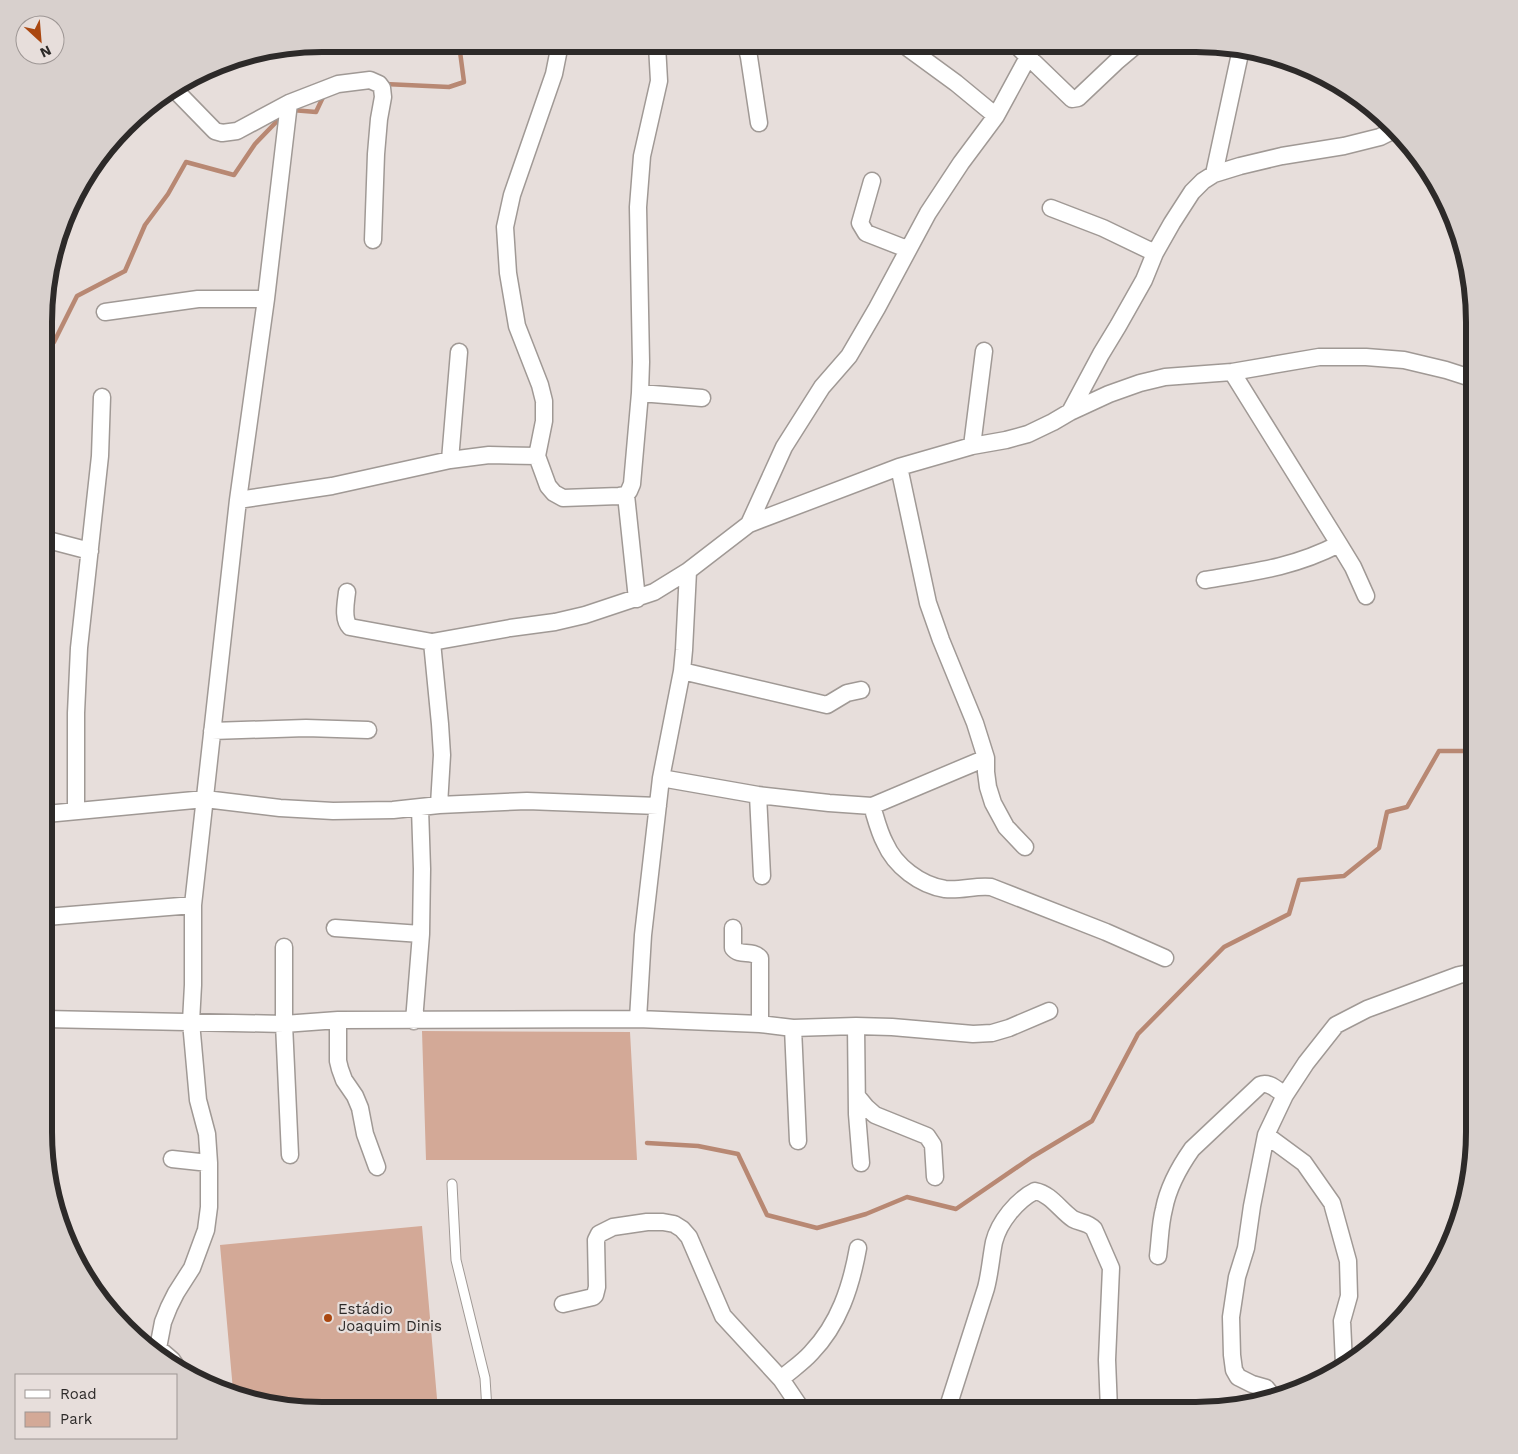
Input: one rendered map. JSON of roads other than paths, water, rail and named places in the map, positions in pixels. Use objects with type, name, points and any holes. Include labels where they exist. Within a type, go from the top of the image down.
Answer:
[{"type":"street","points":[[558,52],[554,74],[512,195],[505,227],[508,273],[518,326],[540,384],[544,401],[544,421],[537,456],[548,486],[554,493],[563,498],[626,495],[632,484],[640,393],[641,322],[638,207],[642,156],[659,81],[657,52]]},
{"type":"street","points":[[747,52],[759,123]]},
{"type":"street","points":[[914,52],[956,83],[996,116]]},
{"type":"street","points":[[749,524],[784,447],[822,387],[849,356],[938,196],[996,116],[1031,52],[1074,99],[1078,98],[1128,52]]},
{"type":"street","points":[[1214,174],[1239,56]]},
{"type":"street","points":[[179,94],[215,132],[222,133],[238,131],[289,103],[338,84],[370,80],[378,84],[382,88],[383,97],[376,154],[373,240]]},
{"type":"street","points":[[157,1345],[169,1307],[192,1268],[206,1230],[209,1207],[207,1134],[198,1100],[191,1022],[193,905],[238,500],[266,299],[289,103]]},
{"type":"street","points":[[1070,412],[1144,280],[1155,253],[1172,223],[1192,192],[1203,181],[1214,174],[1282,156],[1344,146],[1387,133]]},
{"type":"street","points":[[872,181],[860,223],[866,233],[908,249]]},
{"type":"street","points":[[1051,208],[1104,228],[1155,253]]},
{"type":"street","points":[[106,312],[198,299],[266,299]]},
{"type":"street","points":[[450,460],[459,352]]},
{"type":"street","points":[[972,446],[984,352]]},
{"type":"street","points":[[347,592],[346,620],[350,627],[432,642],[555,622],[585,615],[654,592],[688,571],[749,524],[899,467],[972,446],[1028,434],[1109,394],[1140,383],[1166,377],[1232,372],[1319,357],[1366,357],[1404,360],[1466,376]]},
{"type":"street","points":[[1232,372],[1339,544],[1366,596]]},
{"type":"street","points":[[640,393],[702,398]]},
{"type":"street","points":[[76,811],[78,648],[100,456],[102,397]]},
{"type":"street","points":[[238,500],[332,486],[450,460],[489,455],[537,456]]},
{"type":"street","points":[[899,467],[928,603],[941,640],[976,723],[986,758],[987,779],[993,803],[1006,827],[1025,847]]},
{"type":"street","points":[[626,495],[637,598]]},
{"type":"street","points":[[52,541],[90,551]]},
{"type":"street","points":[[1205,580],[1267,570],[1322,553],[1339,544]]},
{"type":"street","points":[[638,1019],[644,936],[661,778],[682,671],[688,571]]},
{"type":"street","points":[[432,642],[442,755],[439,805]]},
{"type":"street","points":[[682,671],[827,705],[847,693],[861,690]]},
{"type":"street","points":[[212,731],[306,728],[368,730]]},
{"type":"street","points":[[661,778],[758,795],[872,806],[986,758]]},
{"type":"street","points":[[758,795],[762,876]]},
{"type":"street","points":[[52,813],[205,799],[280,808],[333,811],[527,801],[658,806]]},
{"type":"street","points":[[872,806],[886,845],[898,863],[927,884],[961,889],[991,886],[1165,958]]},
{"type":"street","points":[[414,1020],[421,934],[422,869],[420,808]]},
{"type":"street","points":[[52,917],[193,905]]},
{"type":"street","points":[[335,928],[421,934]]},
{"type":"street","points":[[733,928],[734,951],[755,953],[760,958],[760,1024]]},
{"type":"street","points":[[284,947],[284,1024],[290,1156]]},
{"type":"street","points":[[1269,1391],[1266,1388],[1238,1377],[1234,1370],[1231,1336],[1231,1317],[1237,1277],[1246,1248],[1266,1135],[1285,1095],[1306,1063],[1336,1025],[1376,1006],[1466,974]]},
{"type":"street","points":[[52,1020],[284,1024],[338,1020],[638,1019],[760,1024],[793,1028],[892,1027],[973,1034],[992,1033],[1010,1028],[1050,1011]]},
{"type":"street","points":[[338,1020],[338,1061],[340,1069],[360,1108],[365,1134],[377,1167]]},
{"type":"street","points":[[856,1026],[857,1096],[862,1163]]},
{"type":"street","points":[[793,1028],[798,1141]]},
{"type":"street","points":[[1158,1256],[1164,1206],[1177,1174],[1192,1149],[1263,1083],[1269,1084],[1285,1095]]},
{"type":"street","points":[[857,1096],[875,1115],[927,1136],[933,1145],[936,1177]]},
{"type":"street","points":[[1266,1135],[1304,1162],[1332,1203],[1348,1261],[1349,1296],[1342,1321],[1344,1357]]},
{"type":"street","points":[[172,1159],[209,1163]]},
{"type":"street","points":[[950,1402],[990,1274],[995,1241],[1006,1218],[1029,1194],[1035,1191],[1046,1195],[1071,1218],[1094,1228],[1110,1268],[1107,1360],[1109,1402]]},
{"type":"street","points":[[563,1304],[595,1295],[597,1287],[596,1240],[599,1234],[613,1227],[647,1222],[674,1224],[686,1233],[723,1316],[781,1379],[797,1402]]},
{"type":"street","points":[[781,1379],[812,1351],[830,1328],[842,1308],[854,1270],[858,1248]]},
{"type":"lane","points":[[452,1184],[456,1260],[485,1378],[486,1402]]},
{"type":"waterway","points":[[385,84],[449,87],[464,82],[460,52]]},
{"type":"waterway","points":[[292,110],[316,112],[324,95]]},
{"type":"waterway","points":[[52,345],[77,296],[125,271],[145,225],[168,194],[186,162],[234,175],[255,144],[282,116]]},
{"type":"waterway","points":[[647,1143],[698,1146],[738,1154],[767,1215],[817,1228],[866,1214],[907,1197],[956,1209],[1032,1157],[1092,1121],[1138,1034],[1224,947],[1289,914],[1299,880],[1344,876],[1379,848],[1387,812],[1407,807],[1439,751],[1466,751]]},
{"type":"place","name":"Estádio Joaquim Dinis","points":[[328,1318]]}]
